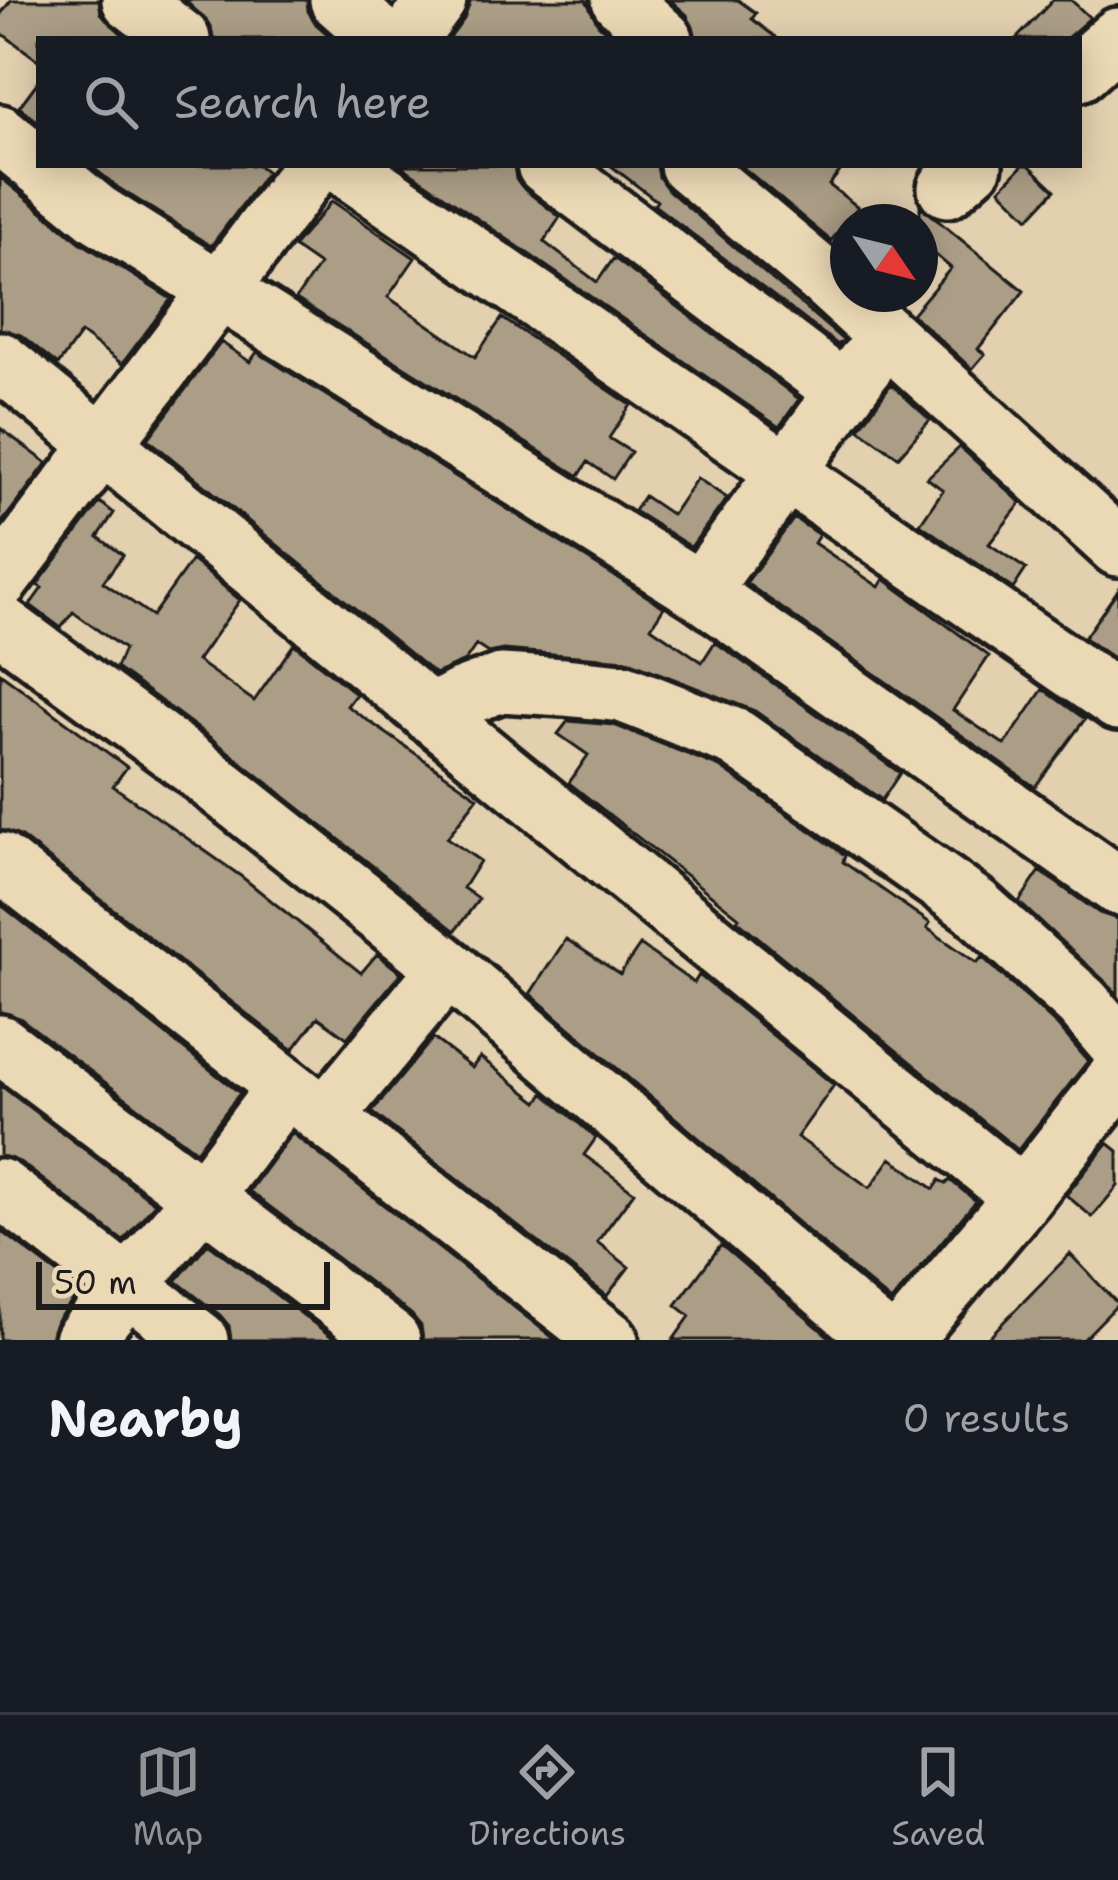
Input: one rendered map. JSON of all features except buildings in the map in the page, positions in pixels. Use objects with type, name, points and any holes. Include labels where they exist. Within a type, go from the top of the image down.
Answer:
[{"type":"street","points":[[131,0],[177,36]]},
{"type":"street","points":[[339,0],[380,36]]},
{"type":"street","points":[[410,36],[437,0]]},
{"type":"street","points":[[621,0],[661,36]]},
{"type":"street","points":[[1082,69],[1118,37]]},
{"type":"street","points":[[0,134],[36,163]]},
{"type":"street","points":[[42,168],[98,214],[700,591],[1118,886]]},
{"type":"street","points":[[312,168],[1,588],[192,765],[448,968],[884,1340]]},
{"type":"street","points":[[346,168],[1118,701]]},
{"type":"street","points":[[550,168],[845,392]]},
{"type":"street","points":[[692,168],[886,335],[1118,548]]},
{"type":"street","points":[[700,591],[886,335]]},
{"type":"street","points":[[0,361],[1023,1197]]},
{"type":"street","points":[[431,714],[501,683],[564,687],[622,693],[736,738],[975,906],[1082,1003],[1118,1045]]},
{"type":"street","points":[[0,862],[609,1340]]},
{"type":"street","points":[[83,1340],[202,1198],[448,968]]},
{"type":"street","points":[[0,1044],[391,1340]]},
{"type":"street","points":[[902,1340],[1118,1076]]},
{"type":"street","points":[[0,1188],[199,1340]]}]
